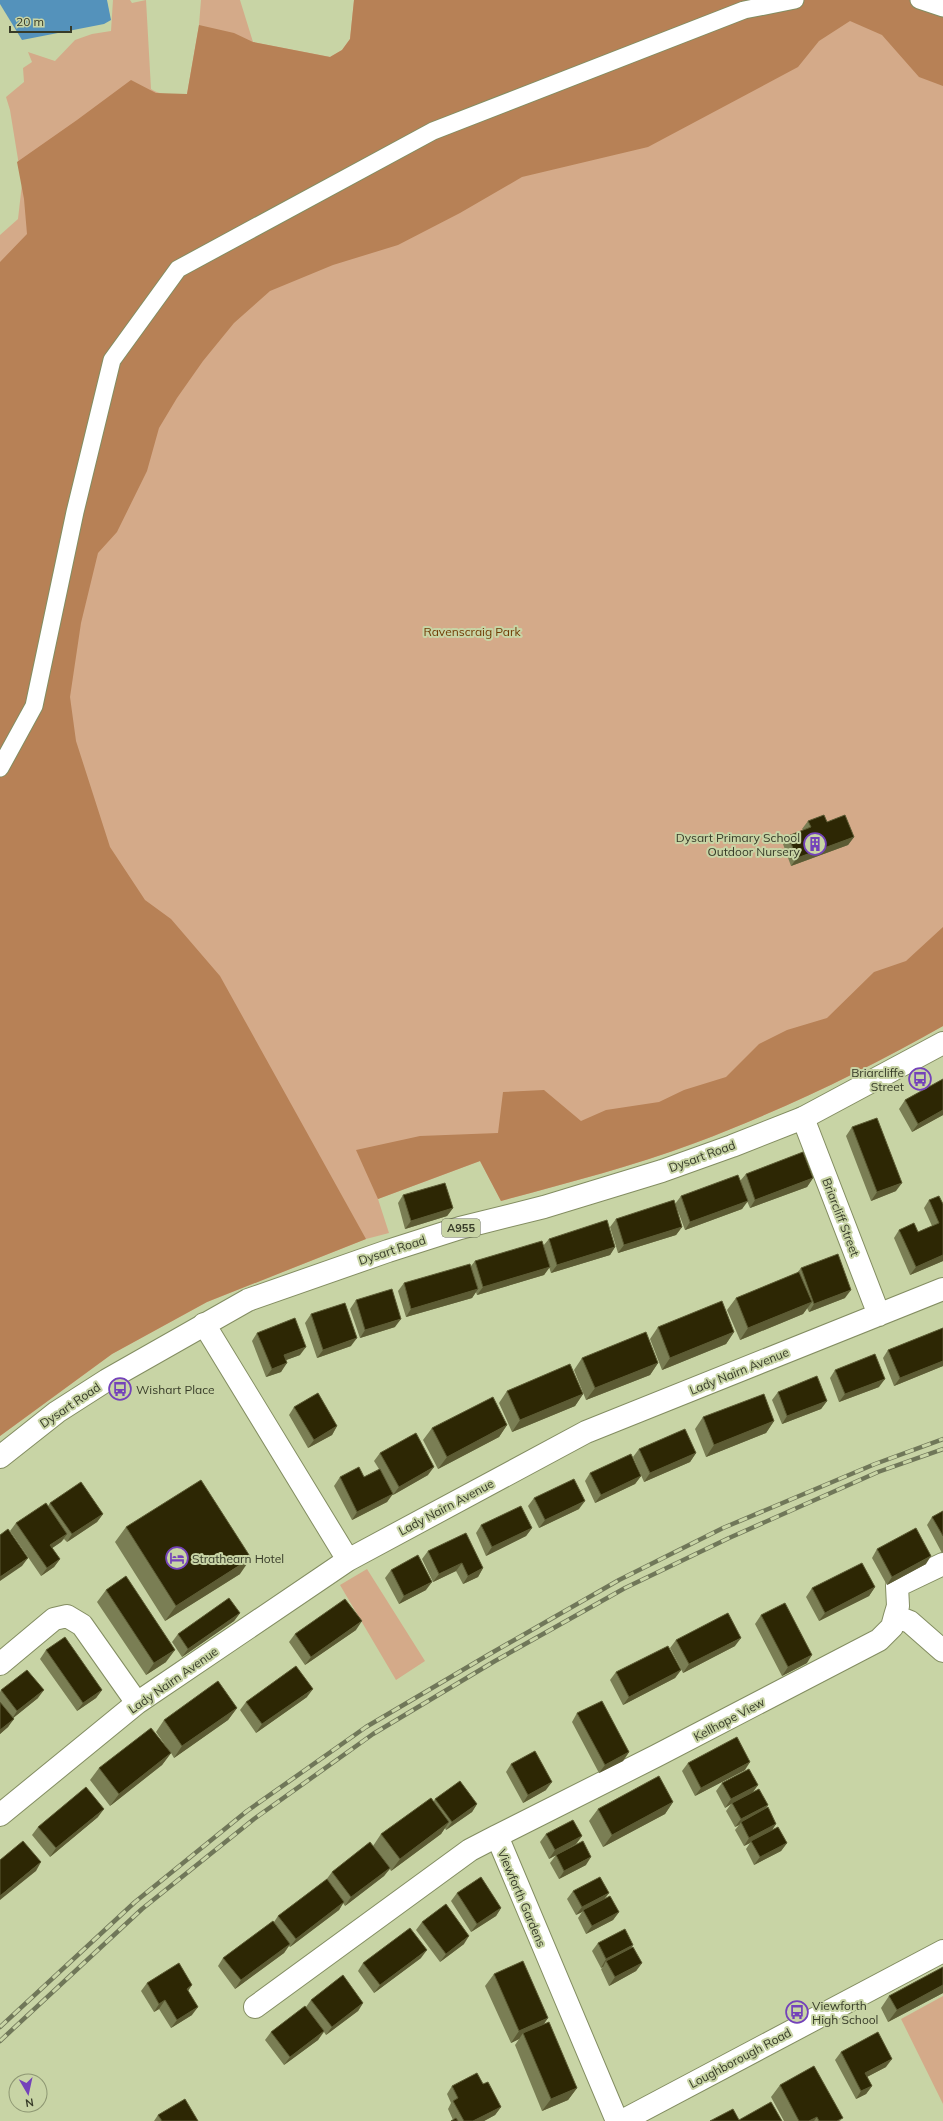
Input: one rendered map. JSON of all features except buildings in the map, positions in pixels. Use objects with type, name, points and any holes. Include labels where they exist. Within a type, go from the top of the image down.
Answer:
[{"type":"street","points":[[0,768],[34,706],[76,512],[112,360],[178,269],[433,131],[744,10],[795,0]]},
{"type":"street","points":[[919,0],[943,8]]},
{"type":"street","name":"Dysart Road","points":[[0,1456],[57,1412],[107,1380],[248,1300],[335,1268],[460,1228],[544,1207],[662,1171],[732,1146],[803,1118],[943,1043]]},
{"type":"street","name":"Briarcliff Street","points":[[803,1118],[879,1315]]},
{"type":"street","name":"Lady Nairn Avenue","points":[[0,1815],[137,1703],[348,1560],[586,1432],[943,1289]]},
{"type":"street","points":[[204,1324],[348,1560]]},
{"type":"street","points":[[943,1564],[897,1586],[898,1606],[895,1616],[910,1622],[943,1652]]},
{"type":"street","points":[[0,1664],[54,1619],[68,1616],[82,1625],[137,1703]]},
{"type":"street","name":"Kellhope View","points":[[497,1836],[879,1640],[892,1627],[895,1616]]},
{"type":"street","name":"Viewforth Gardens","points":[[255,2007],[470,1850],[497,1836],[617,2121]]},
{"type":"street","name":"Loughborough Road","points":[[622,2121],[943,1951]]},
{"type":"green space","name":"Ravenscraig Park","points":[[113,0],[130,0],[132,3],[146,0],[151,89],[159,93],[173,95],[187,94],[199,25],[201,0],[240,0],[253,42],[330,57],[342,50],[350,39],[354,0],[943,0],[943,1026],[883,1059],[790,1104],[727,1131],[671,1152],[623,1167],[501,1201],[480,1161],[378,1199],[389,1233],[366,1239],[207,1302],[112,1354],[0,1436],[0,235],[18,219],[22,184],[10,110],[6,97],[24,82],[23,68],[32,62],[28,52],[55,61],[75,40],[92,34],[111,31]]},
{"type":"green space","points":[[367,1569],[425,1661],[396,1680],[340,1585]]},
{"type":"green space","points":[[943,1996],[943,2104],[901,2019]]},
{"type":"shaded area","points":[[354,0],[943,0],[943,86],[919,77],[882,35],[850,21],[819,41],[798,67],[648,147],[522,177],[460,213],[398,245],[333,265],[270,291],[234,323],[203,361],[177,398],[159,428],[147,471],[117,532],[98,553],[81,623],[70,697],[76,741],[110,847],[145,900],[171,919],[220,976],[366,1239],[207,1302],[112,1354],[0,1436],[0,262],[27,234],[24,199],[17,162],[131,80],[156,93],[187,94],[199,25],[234,33],[253,42],[330,57],[342,50],[350,39]]},
{"type":"shaded area","points":[[943,927],[943,1026],[883,1059],[790,1104],[727,1131],[671,1152],[623,1167],[501,1201],[480,1161],[378,1199],[356,1150],[420,1136],[498,1133],[503,1092],[544,1090],[581,1121],[606,1110],[659,1102],[684,1090],[726,1077],[759,1044],[787,1030],[827,1018],[874,972],[906,961]]},
{"type":"water","points":[[0,0],[107,0],[111,20],[104,24],[22,40],[0,4]]},
{"type":"railway","points":[[0,2027],[135,1902],[247,1811],[366,1727],[619,1580],[723,1528],[875,1464],[943,1439]]},
{"type":"railway","points":[[0,2041],[142,1909],[254,1819],[373,1734],[495,1661],[625,1588],[729,1538],[878,1472],[943,1449]]},
{"type":"place","name":"Dysart Primary School Outdoor Nursery","points":[[815,844]]},
{"type":"place","name":"Briarcliffe Street","points":[[920,1079]]},
{"type":"place","name":"Wishart Place","points":[[120,1389]]},
{"type":"place","name":"Strathearn Hotel","points":[[177,1558]]},
{"type":"place","name":"Viewforth High School","points":[[797,2012]]}]
